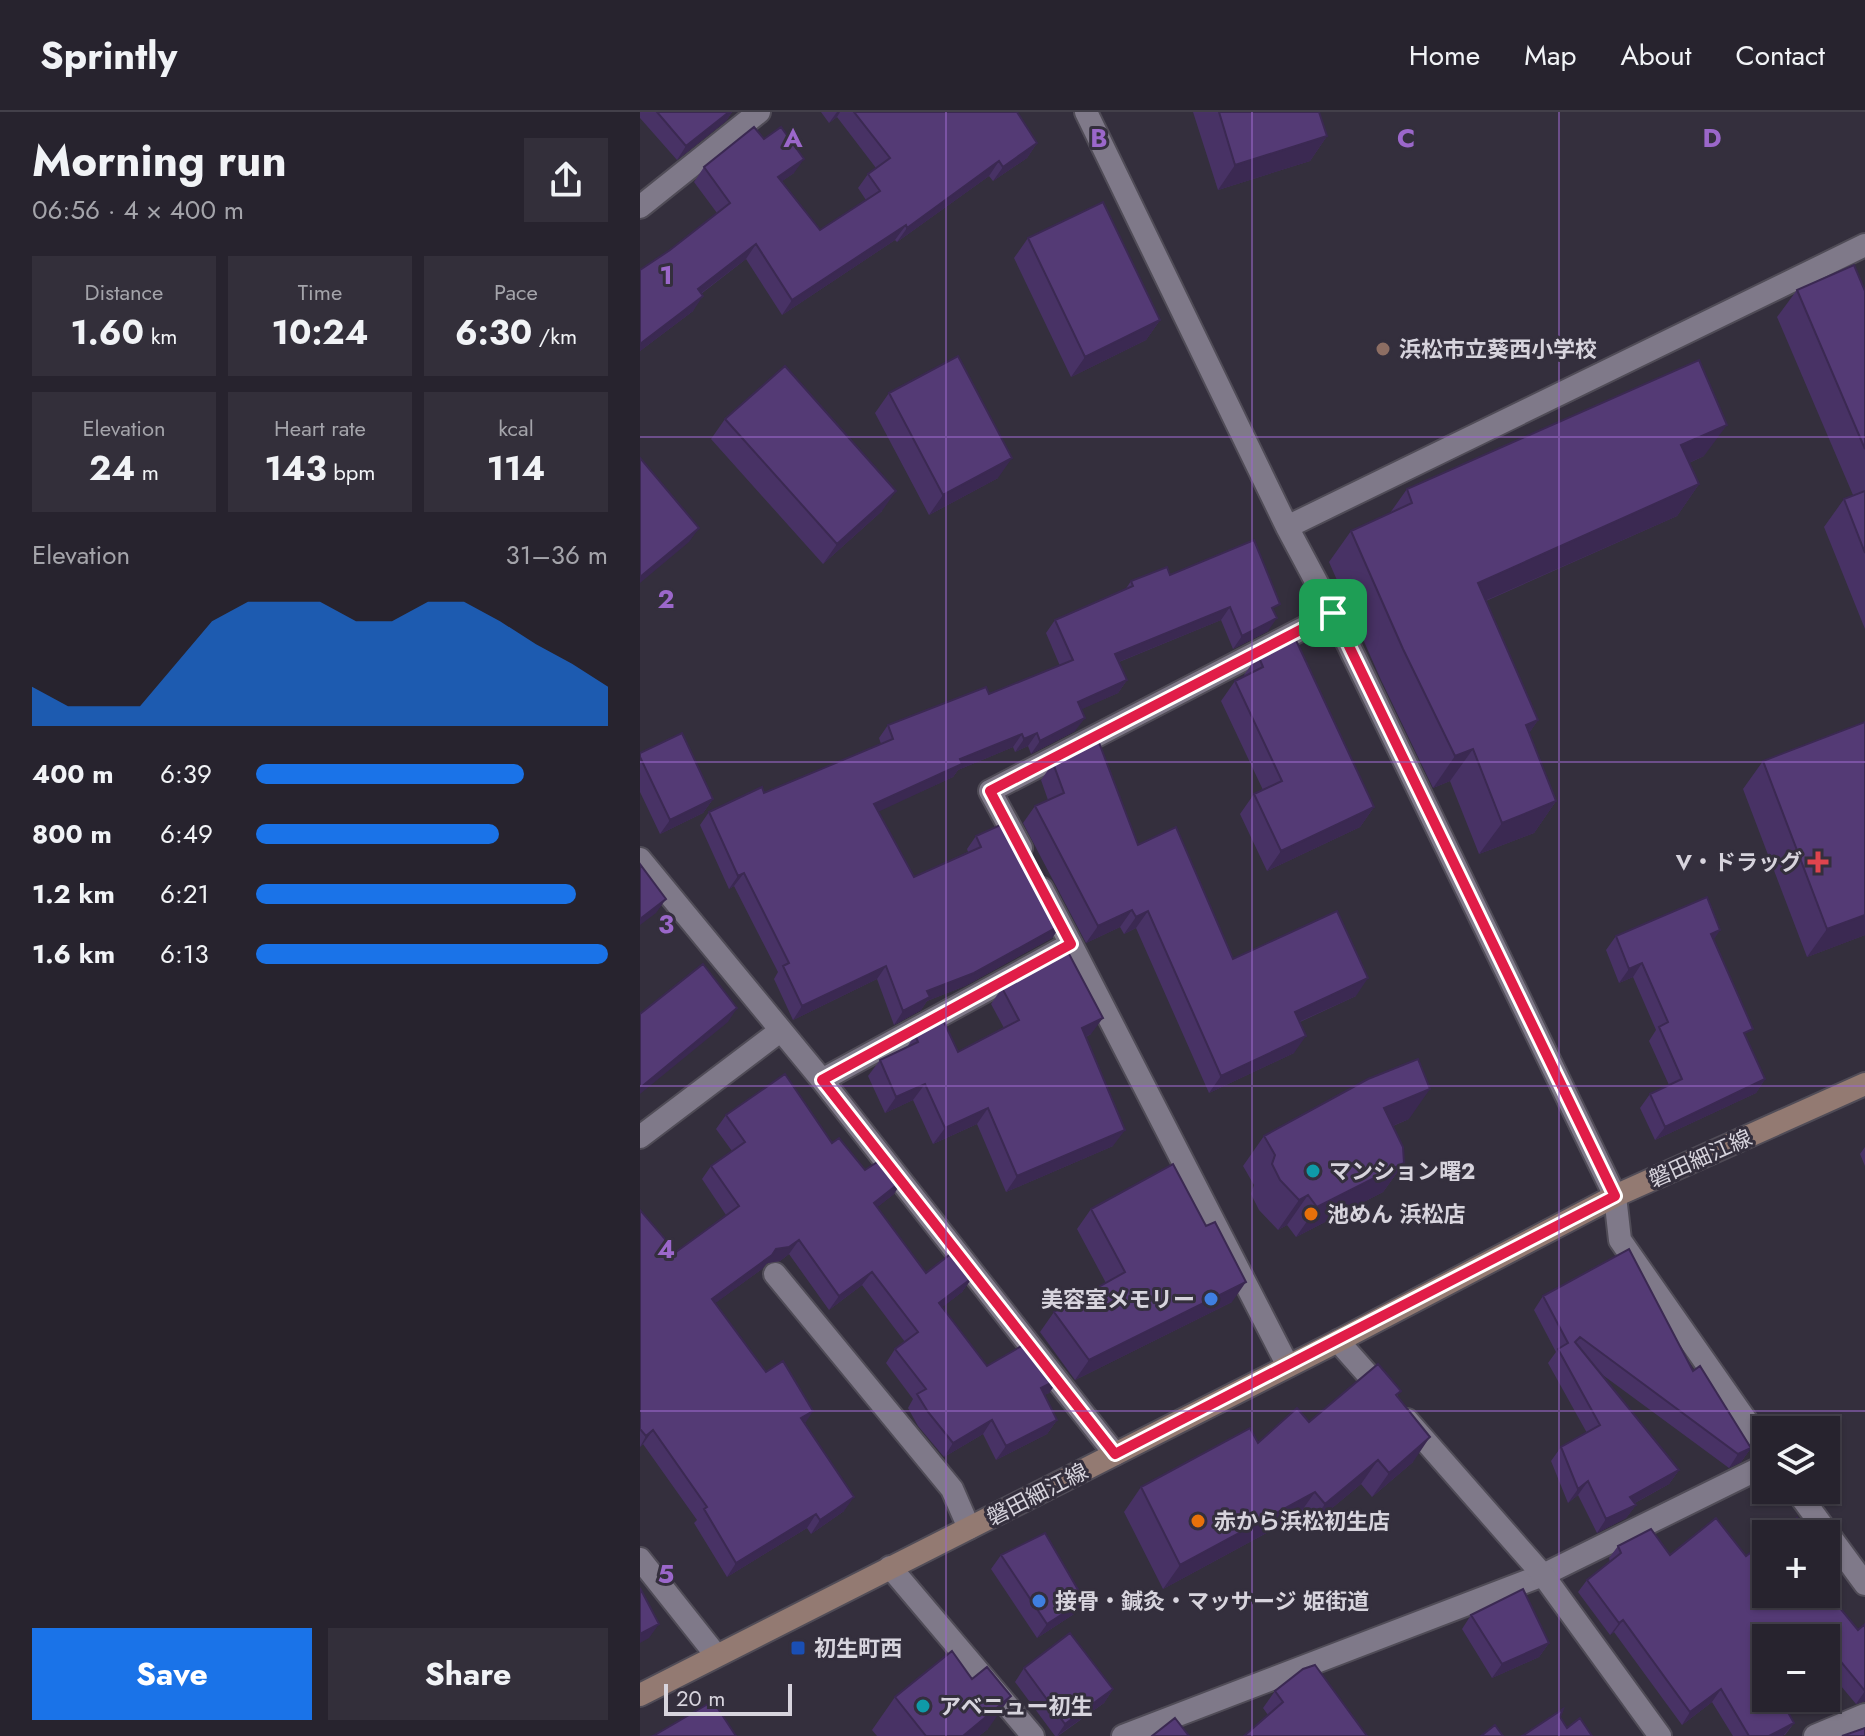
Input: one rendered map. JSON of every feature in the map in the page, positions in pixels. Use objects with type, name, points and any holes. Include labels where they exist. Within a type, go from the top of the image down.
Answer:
[{"type":"main road","name":"磐田細江線","points":[[640,1695],[1338,1341],[1615,1196],[1865,1084]]},
{"type":"street","points":[[640,207],[759,112]]},
{"type":"street","points":[[1086,112],[1615,1196],[1620,1240],[1752,1429]]},
{"type":"street","points":[[1287,527],[1865,245]]},
{"type":"street","points":[[1288,1366],[990,791],[1333,613]]},
{"type":"street","points":[[640,859],[822,1080],[1115,1454]]},
{"type":"street","points":[[822,1080],[1071,944]]},
{"type":"street","points":[[640,1137],[780,1031]]},
{"type":"street","points":[[775,1274],[952,1489],[969,1528]]},
{"type":"street","points":[[1338,1341],[1543,1575],[1660,1736]]},
{"type":"street","points":[[1123,1736],[1543,1575],[1752,1472]]},
{"type":"street","points":[[1806,1504],[1865,1584]]},
{"type":"street","points":[[640,1559],[716,1655]]},
{"type":"street","points":[[890,1567],[1033,1736]]},
{"type":"street","points":[[1815,1736],[1865,1715]]},
{"type":"building","points":[[657,112],[729,112],[686,146]]},
{"type":"building","points":[[854,112],[1017,112],[1037,143],[1003,167],[999,161],[907,228],[906,225],[792,300],[756,244],[698,289],[703,296],[640,344],[640,270],[730,203],[704,167],[754,127],[764,139],[781,127],[804,159],[778,177],[820,230],[880,191],[868,174],[890,158]]},
{"type":"building","points":[[1219,112],[1319,112],[1327,136],[1235,165]]},
{"type":"building","points":[[1103,202],[1160,320],[1085,357],[1028,238]]},
{"type":"building","points":[[1854,265],[1865,291],[1865,449],[1797,290]]},
{"type":"building","points":[[958,356],[1012,458],[943,495],[889,393]]},
{"type":"building","points":[[1699,360],[1727,425],[1681,445],[1699,484],[1478,583],[1538,720],[1526,725],[1556,801],[1502,823],[1473,749],[1455,756],[1351,531],[1412,503],[1407,489]]},
{"type":"building","points":[[785,366],[896,491],[837,544],[725,419]]},
{"type":"building","points":[[640,458],[699,528],[640,577]]},
{"type":"building","points":[[1865,491],[1865,553],[1844,499]]},
{"type":"building","points":[[1254,540],[1280,604],[1272,608],[1277,618],[1242,636],[1230,607],[1115,654],[1127,680],[1078,702],[1085,718],[1040,741],[1037,733],[1024,739],[1022,734],[960,759],[962,764],[874,804],[914,877],[981,847],[976,836],[1007,822],[1061,925],[974,973],[927,991],[930,997],[903,1011],[886,966],[802,1006],[783,966],[789,963],[744,873],[738,876],[709,812],[762,787],[764,793],[893,739],[888,725],[986,687],[989,694],[1073,660],[1055,620],[1133,586],[1131,581],[1167,567],[1170,575]]},
{"type":"building","points":[[1294,636],[1374,807],[1281,851],[1254,794],[1282,781],[1235,681],[1263,667],[1258,655]]},
{"type":"building","name":"V・ドラッグ","points":[[1865,722],[1865,915],[1827,929],[1763,761]]},
{"type":"building","points":[[682,733],[713,799],[670,820],[640,753]]},
{"type":"building","points":[[1098,740],[1138,845],[1176,827],[1233,959],[1337,911],[1368,978],[1295,1012],[1306,1036],[1221,1076],[1148,911],[1136,917],[1132,910],[1098,926],[1035,806],[1064,793],[1053,763]]},
{"type":"building","points":[[640,864],[666,899],[640,919]]},
{"type":"building","points":[[1707,897],[1720,930],[1711,934],[1753,1029],[1744,1033],[1765,1079],[1665,1127],[1650,1094],[1682,1079],[1659,1027],[1668,1022],[1642,963],[1629,969],[1616,936]]},
{"type":"building","points":[[1068,952],[1103,1018],[1082,1028],[1125,1130],[1017,1176],[988,1108],[945,1128],[925,1084],[896,1097],[880,1060],[918,1042],[915,1035],[943,1020],[958,1052],[1019,1020],[1002,988]]},
{"type":"building","points":[[703,964],[737,1008],[640,1088],[640,1014]]},
{"type":"building","points":[[1418,1059],[1430,1089],[1384,1108],[1403,1147],[1404,1163],[1317,1207],[1308,1195],[1299,1200],[1280,1180],[1272,1164],[1275,1155],[1264,1136],[1368,1079]]},
{"type":"building","points":[[785,1074],[832,1143],[839,1138],[865,1170],[885,1157],[903,1180],[874,1203],[926,1273],[952,1253],[972,1278],[939,1303],[987,1366],[1025,1344],[1054,1379],[1046,1363],[1059,1379],[1041,1388],[1057,1420],[1006,1446],[992,1420],[953,1443],[917,1394],[926,1389],[895,1349],[918,1332],[872,1272],[839,1296],[799,1240],[789,1247],[776,1249],[712,1299],[766,1372],[783,1361],[813,1411],[801,1418],[854,1497],[820,1520],[816,1514],[736,1563],[704,1509],[707,1507],[653,1430],[646,1436],[640,1429],[640,1210],[676,1252],[739,1206],[711,1166],[745,1142],[726,1115]]},
{"type":"building","points":[[1173,1164],[1206,1226],[1215,1222],[1246,1282],[1089,1360],[1054,1312],[1125,1272],[1091,1209]]},
{"type":"building","points":[[1629,1249],[1693,1371],[1700,1366],[1751,1448],[1738,1454],[1580,1337],[1575,1342],[1679,1470],[1630,1497],[1636,1505],[1606,1519],[1588,1481],[1578,1489],[1561,1447],[1600,1425],[1558,1349],[1568,1343],[1543,1296]]},
{"type":"building","points":[[1378,1364],[1401,1391],[1396,1395],[1430,1437],[1389,1473],[1378,1460],[1325,1504],[1315,1492],[1180,1565],[1141,1487],[1250,1428],[1258,1443],[1297,1408],[1309,1422]]},
{"type":"building","points":[[1716,1518],[1746,1556],[1752,1552],[1752,1608],[1840,1608],[1858,1630],[1865,1624],[1865,1691],[1840,1661],[1840,1624],[1752,1624],[1752,1712],[1788,1712],[1794,1723],[1769,1736],[1749,1736],[1721,1689],[1690,1712],[1623,1620],[1619,1623],[1587,1580],[1621,1553],[1618,1546],[1651,1529],[1670,1555]]},
{"type":"building","points":[[1045,1533],[1084,1600],[1047,1624],[1001,1555]]},
{"type":"building","points":[[640,1588],[659,1624],[640,1634]]},
{"type":"building","points":[[1523,1589],[1549,1643],[1502,1664],[1471,1615]]},
{"type":"building","points":[[1070,1633],[1113,1689],[1065,1724],[1024,1668]]},
{"type":"building","points":[[952,1651],[972,1679],[987,1667],[1011,1696],[963,1736],[926,1736],[895,1697]]},
{"type":"building","points":[[1315,1665],[1367,1736],[1244,1736],[1283,1702],[1275,1691],[1303,1669]]},
{"type":"building","points":[[713,1701],[736,1736],[653,1736]]},
{"type":"building","points":[[1563,1709],[1560,1717],[1567,1728],[1580,1718],[1592,1736],[1522,1736]]},
{"type":"building","points":[[1175,1718],[1189,1736],[1152,1736]]},
{"type":"building","points":[[1495,1725],[1503,1736],[1481,1736]]},
{"type":"building","points":[[1865,1728],[1865,1736],[1842,1736]]},
{"type":"place","name":"浜松市立葵西小学校","points":[[1383,349]]},
{"type":"place","name":"V・ドラッグ","points":[[1818,862]]},
{"type":"place","name":"マンション曙２","points":[[1313,1171]]},
{"type":"place","name":"池めん 浜松店","points":[[1311,1214]]},
{"type":"place","name":"美容室メモリー","points":[[1211,1299]]},
{"type":"place","name":"赤から浜松初生店","points":[[1198,1521]]},
{"type":"place","name":"接骨・鍼灸・マッサージ 姫街道","points":[[1039,1601]]},
{"type":"place","name":"初生町西","points":[[798,1648]]},
{"type":"place","name":"アベニュー初生","points":[[923,1706]]},
{"type":"route","points":[[1333,613],[1615,1196],[1115,1454],[822,1080],[1071,944],[990,791],[1333,613]]}]
